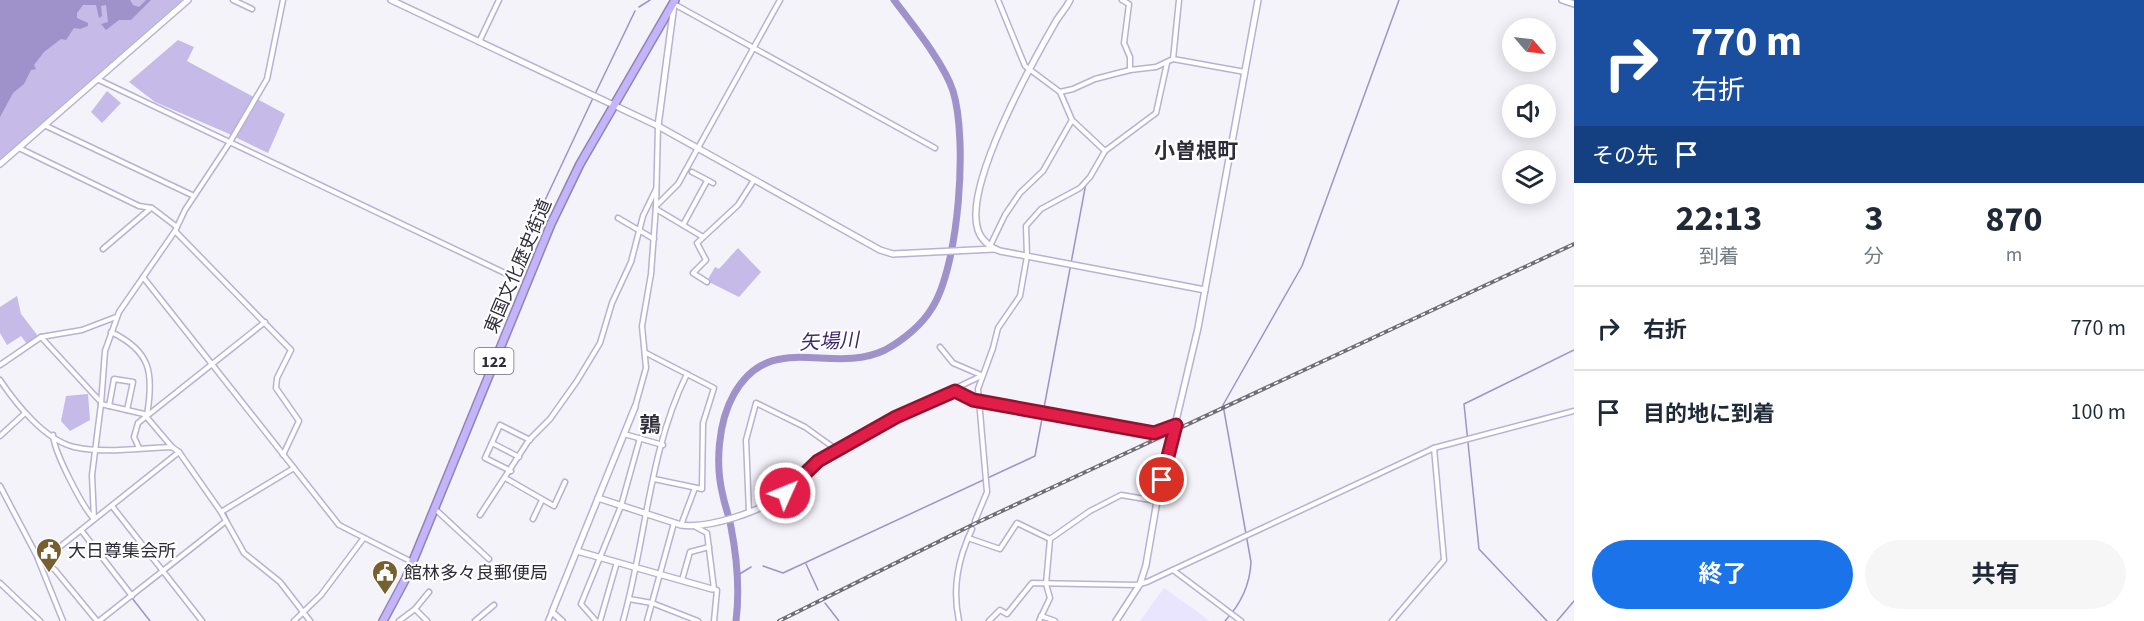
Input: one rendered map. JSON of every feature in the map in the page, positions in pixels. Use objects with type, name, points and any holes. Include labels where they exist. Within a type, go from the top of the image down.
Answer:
[{"type":"highway","name":"東国文化歴史街道","points":[[383,621],[413,562],[551,224],[580,164],[674,1]]},
{"type":"street","points":[[0,164],[188,0]]},
{"type":"street","points":[[233,0],[252,9]]},
{"type":"street","points":[[94,519],[92,484],[95,448],[102,372],[111,332],[117,317],[176,229],[267,79],[283,0]]},
{"type":"street","points":[[391,0],[658,126],[880,250],[893,254],[967,251],[992,247],[1027,256],[1205,290]]},
{"type":"street","points":[[479,42],[499,0]]},
{"type":"street","points":[[656,208],[678,184],[780,0]]},
{"type":"street","points":[[998,0],[1022,60],[1030,70],[1060,92],[1072,120],[1106,152]]},
{"type":"street","points":[[992,247],[977,228],[980,191],[997,133],[1070,0]]},
{"type":"street","points":[[1122,0],[1129,4],[1124,43],[1130,57],[1130,70]]},
{"type":"street","points":[[1173,59],[1179,0]]},
{"type":"street","points":[[1116,621],[1140,584],[1176,425],[1205,290],[1256,0]]},
{"type":"street","points":[[1562,0],[1574,4]]},
{"type":"street","points":[[548,621],[578,551],[644,381],[646,353],[642,326],[648,297],[654,239],[658,126],[674,1],[753,48],[935,148]]},
{"type":"street","points":[[1060,92],[1130,70],[1167,63],[1173,59],[1245,72]]},
{"type":"street","points":[[975,521],[987,492],[977,400],[981,376],[993,348],[998,327],[1019,300],[1027,256],[1026,231],[1031,218],[1086,183],[1106,152],[1156,113],[1167,63]]},
{"type":"street","points":[[97,79],[509,275]]},
{"type":"street","points":[[992,247],[1005,215],[1020,193],[1043,171],[1072,120]]},
{"type":"street","points":[[44,125],[194,196]]},
{"type":"street","points":[[18,148],[139,206],[152,207],[176,229],[291,350],[277,378],[276,387],[299,421],[283,455]]},
{"type":"street","points":[[692,172],[713,183]]},
{"type":"street","points":[[707,282],[693,273],[706,260],[697,245],[738,204],[754,180]]},
{"type":"street","points":[[683,225],[707,181]]},
{"type":"street","points":[[480,515],[507,478],[530,440],[550,419],[577,381],[600,344],[612,303],[631,262],[643,216],[656,189]]},
{"type":"street","points":[[102,249],[152,207]]},
{"type":"street","points":[[656,208],[704,237]]},
{"type":"street","points":[[618,218],[654,239]]},
{"type":"street","points":[[143,277],[339,525],[413,562]]},
{"type":"street","points":[[0,365],[41,337],[82,330],[117,317]]},
{"type":"street","points":[[139,448],[134,437],[138,423],[266,322]]},
{"type":"street","points":[[111,332],[141,351],[149,374],[147,416]]},
{"type":"street","points":[[41,337],[100,403],[147,416],[172,447],[179,452],[221,512],[244,553],[280,582],[310,621]]},
{"type":"street","points":[[940,347],[953,363],[981,376]]},
{"type":"street","points":[[646,353],[714,388],[703,423],[702,489],[654,479]]},
{"type":"street","points":[[623,621],[654,479],[675,399],[687,374]]},
{"type":"street","points":[[598,498],[677,524],[694,526],[770,505],[814,464],[905,413],[955,391],[981,376]]},
{"type":"street","points":[[109,406],[114,379],[133,382],[127,410]]},
{"type":"street","points":[[0,380],[24,414],[73,447],[172,447]]},
{"type":"street","points":[[955,391],[977,400],[1154,433],[1176,425]]},
{"type":"street","points":[[747,512],[746,440],[756,403],[805,427],[837,450]]},
{"type":"street","points":[[988,621],[1000,610],[1007,614],[1032,583],[1140,584],[1434,447],[1574,411]]},
{"type":"street","points":[[0,436],[24,414]]},
{"type":"street","points":[[511,471],[485,458],[500,425],[530,440]]},
{"type":"street","points":[[624,434],[663,445]]},
{"type":"street","points":[[53,435],[55,447],[70,474],[76,494],[94,519]]},
{"type":"street","points":[[617,562],[598,621],[580,605],[621,506],[640,438]]},
{"type":"street","points":[[492,443],[519,457]]},
{"type":"street","points":[[1392,621],[1444,560],[1434,447]]},
{"type":"street","points":[[40,560],[179,452]]},
{"type":"street","points":[[221,512],[294,468]]},
{"type":"street","points":[[507,478],[554,506],[565,482]]},
{"type":"street","points":[[0,486],[40,560],[63,621]]},
{"type":"street","points":[[647,621],[677,524],[695,488]]},
{"type":"street","points":[[1050,538],[1090,511],[1121,495],[1157,501]]},
{"type":"street","points":[[533,519],[543,500]]},
{"type":"street","points":[[112,506],[202,621]]},
{"type":"street","points":[[434,509],[489,559]]},
{"type":"street","points":[[40,560],[57,572],[98,621],[226,521]]},
{"type":"street","points":[[968,538],[1000,549],[1017,523],[1050,538]]},
{"type":"street","points":[[694,526],[707,533],[713,589]]},
{"type":"street","points":[[959,621],[954,595],[960,559],[972,529]]},
{"type":"street","points":[[81,530],[132,596]]},
{"type":"street","points":[[294,621],[321,595],[363,538]]},
{"type":"street","points":[[1039,621],[1050,598],[1046,584],[1050,538]]},
{"type":"street","points":[[682,580],[691,550],[709,547]]},
{"type":"street","points":[[578,551],[717,590],[714,621]]},
{"type":"street","points":[[1173,570],[1241,621]]},
{"type":"street","points":[[0,583],[40,621]]},
{"type":"street","points":[[399,621],[415,609],[429,592]]},
{"type":"street","points":[[629,599],[652,603],[698,621]]},
{"type":"street","points":[[475,621],[494,605]]},
{"type":"street","points":[[415,609],[427,621]]},
{"type":"street","points":[[552,612],[562,621]]},
{"type":"street","points":[[675,621],[677,613]]},
{"type":"street","points":[[1041,616],[1055,621]]},
{"type":"shaded area","points":[[0,0],[182,0],[0,159]]},
{"type":"shaded area","points":[[0,0],[130,0],[133,5],[139,7],[146,0],[151,0],[131,20],[119,20],[106,30],[101,24],[108,22],[106,5],[101,6],[102,16],[99,18],[96,5],[83,5],[77,13],[77,18],[88,23],[88,26],[80,29],[74,28],[66,40],[61,39],[44,52],[34,65],[36,69],[31,70],[24,84],[13,93],[0,117]]},
{"type":"shaded area","points":[[178,40],[194,47],[187,61],[285,114],[268,153],[155,102],[129,82]]},
{"type":"shaded area","points":[[107,91],[121,103],[102,123],[91,112]]},
{"type":"shaded area","points":[[738,248],[761,272],[739,297],[707,281],[715,267],[719,269]]},
{"type":"shaded area","points":[[17,296],[21,314],[38,336],[27,344],[21,336],[7,345],[0,333],[0,307]]},
{"type":"shaded area","points":[[88,394],[90,420],[70,431],[61,421],[66,396]]},
{"type":"shaded area","points":[[1164,588],[1195,610],[1209,621],[1140,621]]},
{"type":"waterway","points":[[639,7],[650,0]]},
{"type":"waterway","name":"矢場川","points":[[736,621],[738,597],[736,562],[719,471],[721,430],[734,394],[749,375],[766,363],[784,358],[865,357],[885,350],[911,332],[928,314],[941,289],[949,263],[960,170],[958,112],[953,91],[943,68],[894,0]]},
{"type":"waterway","points":[[1225,621],[1243,594],[1249,578],[1251,562],[1223,405],[1302,266],[1399,0]]},
{"type":"waterway","points":[[595,94],[635,11]]},
{"type":"waterway","points":[[1167,74],[1169,64],[1175,57],[1180,13]]},
{"type":"waterway","points":[[524,245],[593,98]]},
{"type":"waterway","points":[[1090,173],[1105,148],[1155,111]]},
{"type":"waterway","points":[[763,566],[783,573],[1035,456],[1086,183]]},
{"type":"waterway","points":[[1547,621],[1479,549],[1464,404],[1574,350]]},
{"type":"waterway","points":[[225,512],[229,521]]},
{"type":"waterway","points":[[167,571],[225,525]]},
{"type":"waterway","points":[[806,564],[818,590]]},
{"type":"waterway","points":[[738,575],[751,567]]},
{"type":"waterway","points":[[150,621],[132,598],[162,575]]},
{"type":"waterway","points":[[1557,621],[1574,601]]},
{"type":"waterway","points":[[825,603],[839,621]]},
{"type":"railway","points":[[779,621],[974,524],[1574,244]]},
{"type":"place","name":"大日尊集会所","points":[[49,574]]},
{"type":"place","name":"館林多々良郵便局","points":[[385,596]]},
{"type":"district","name":"小曽根町","points":[[1196,151]]},
{"type":"district","name":"鶉","points":[[650,425]]},
{"type":"route","points":[[785,493],[818,461],[896,417],[955,391],[973,400],[1154,433],[1176,425],[1162,480]]}]
